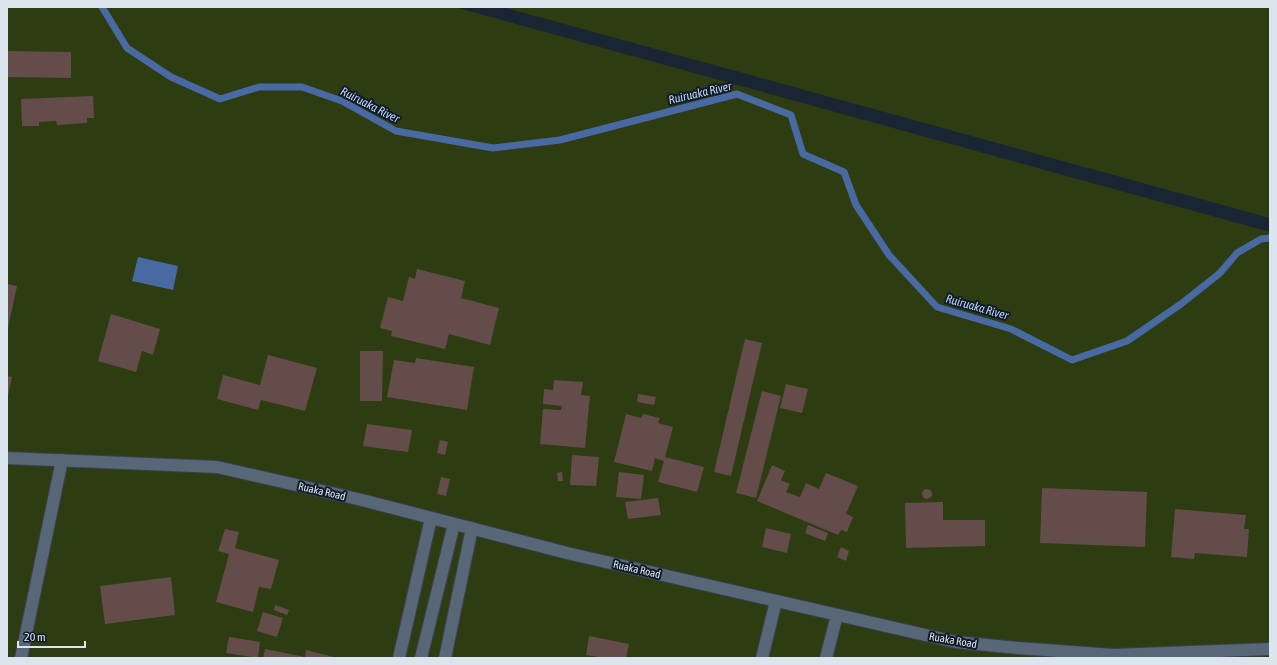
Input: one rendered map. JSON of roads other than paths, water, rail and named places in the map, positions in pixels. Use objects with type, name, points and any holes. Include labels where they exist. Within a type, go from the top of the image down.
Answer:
[{"type":"street","name":"Ruaka Road","points":[[7,458],[217,467],[472,528],[571,554],[956,642],[1113,656],[1270,649]]},
{"type":"street","points":[[21,658],[62,460]]},
{"type":"street","points":[[399,658],[431,518]]},
{"type":"street","points":[[421,658],[454,524]]},
{"type":"street","points":[[445,658],[472,528]]},
{"type":"street","points":[[762,658],[776,601]]},
{"type":"street","points":[[826,658],[837,615]]},
{"type":"water","points":[[138,257],[178,266],[173,290],[132,281]]},
{"type":"waterway","name":"Ruiruaka River","points":[[102,7],[127,48],[171,77],[220,99],[259,87],[302,87],[342,101],[396,131],[493,148],[560,140],[737,94],[791,115],[803,154],[844,172],[856,205],[889,255],[937,307],[1011,329],[1072,360],[1127,341],[1181,304],[1220,273],[1237,253],[1261,239],[1270,238]]}]
